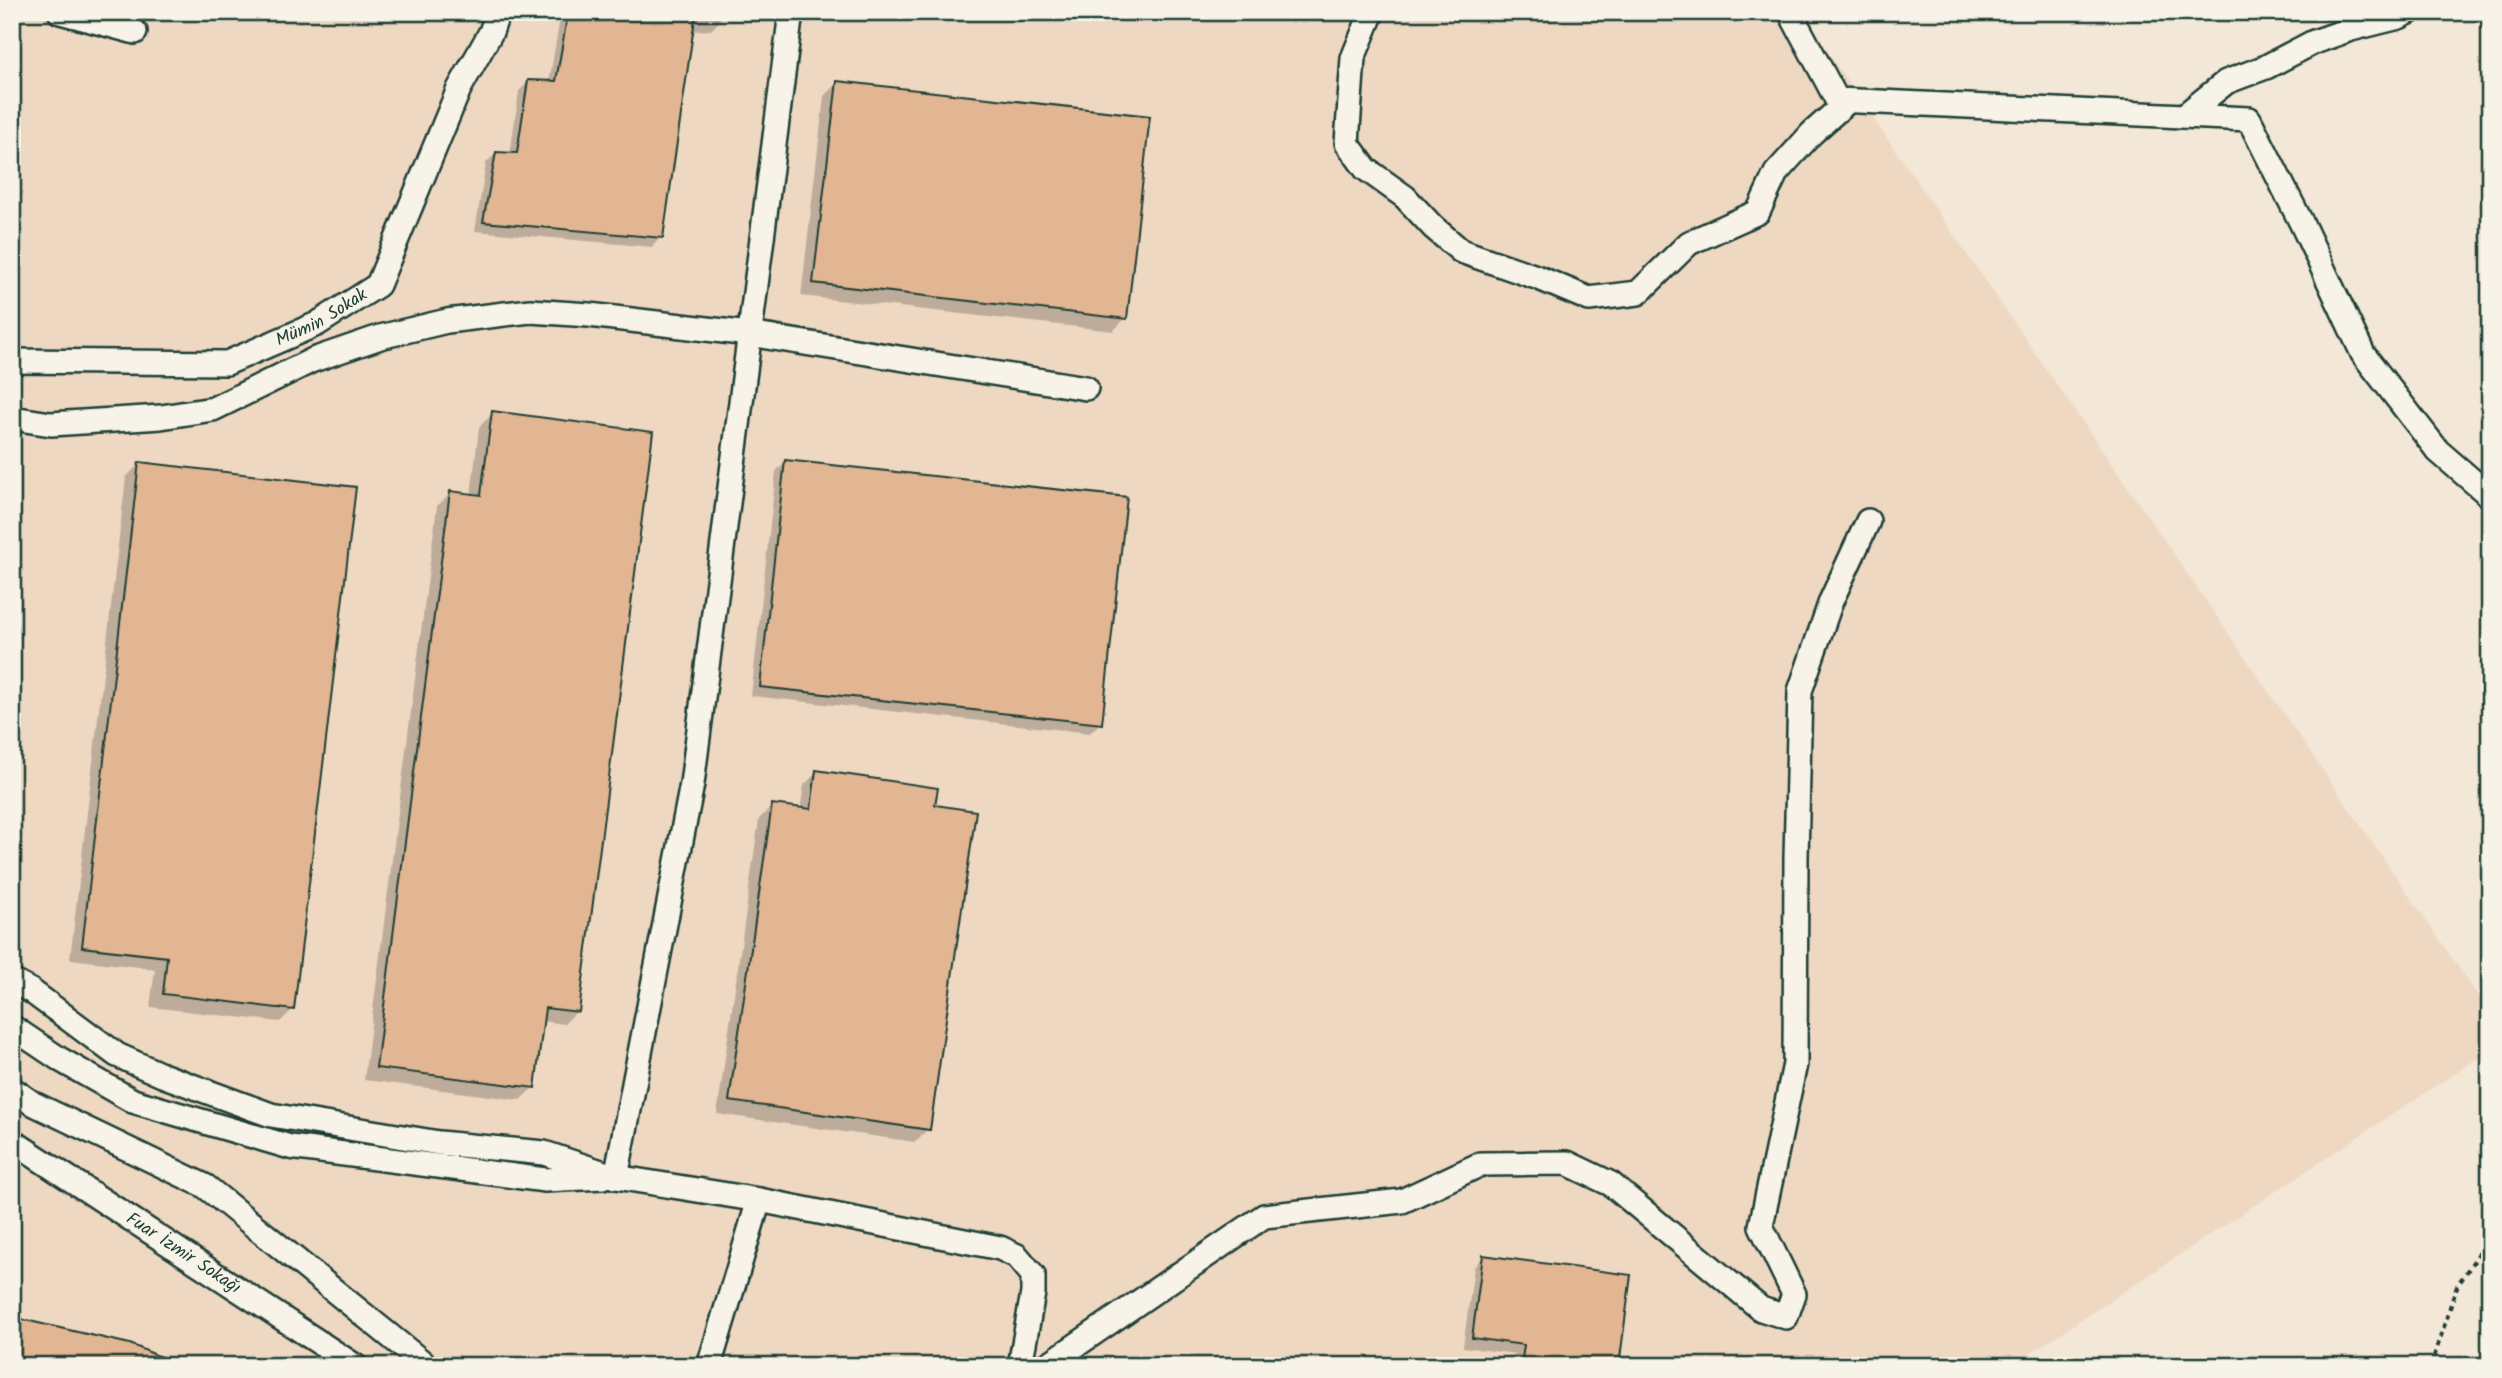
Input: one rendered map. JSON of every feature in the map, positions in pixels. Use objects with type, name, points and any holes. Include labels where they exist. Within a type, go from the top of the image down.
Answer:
[{"type":"street","points":[[60,12],[135,32]]},
{"type":"street","name":"Mümin Sokak","points":[[12,361],[227,363],[317,324],[378,285],[459,89],[491,32],[498,12]]},
{"type":"street","points":[[616,1177],[692,784],[791,12]]},
{"type":"street","points":[[1372,12],[1353,58],[1347,144],[1366,169],[1405,197],[1433,227],[1461,251],[1539,278],[1589,299],[1638,293],[1689,243],[1758,212],[1776,173],[1812,133],[1848,101]]},
{"type":"street","points":[[1790,12],[1837,100],[2249,119],[2302,224],[2362,354],[2438,451],[2490,496]]},
{"type":"street","points":[[2183,116],[2226,82],[2266,67],[2314,42],[2409,12]]},
{"type":"street","points":[[12,418],[51,424],[161,417],[213,409],[313,360],[380,337],[447,321],[530,311],[749,334],[1086,388]]},
{"type":"street","points":[[1046,1366],[1264,1216],[1402,1201],[1481,1164],[1567,1163],[1611,1184],[1761,1309],[1786,1317],[1794,1294],[1761,1226],[1795,1064],[1800,691],[1832,601],[1868,521]]},
{"type":"street","points":[[12,981],[31,991],[117,1055],[162,1075],[271,1115],[439,1143],[544,1153],[616,1177],[759,1200],[1000,1248],[1017,1256],[1034,1275],[1020,1366]]},
{"type":"street","points":[[12,1027],[61,1060],[133,1101],[290,1147],[544,1180],[616,1177]]},
{"type":"street","points":[[12,1089],[32,1103],[205,1186],[427,1366]]},
{"type":"street","name":"Fuar İzmir Sokağı","points":[[12,1141],[355,1366]]},
{"type":"street","points":[[709,1366],[759,1200]]},
{"type":"path","points":[[2431,1366],[2457,1286],[2490,1237]]},
{"type":"shaded area","points":[[12,12],[1800,12],[2490,1013],[2490,1050],[2011,1366],[12,1366]]},
{"type":"building","points":[[568,12],[696,12],[663,238],[483,222],[496,152],[517,153],[528,80],[556,81]]},
{"type":"building","points":[[837,81],[1150,116],[1127,319],[813,283]]},
{"type":"building","points":[[492,411],[653,432],[579,1012],[545,1008],[535,1088],[376,1068],[450,491],[481,495]]},
{"type":"building","points":[[785,460],[1127,497],[1102,724],[760,687]]},
{"type":"building","points":[[139,462],[356,487],[294,1010],[163,994],[167,957],[82,947]]},
{"type":"building","points":[[816,770],[938,788],[935,805],[976,811],[930,1130],[729,1101],[772,804],[811,809]]},
{"type":"building","points":[[1483,1255],[1631,1275],[1619,1366],[1521,1366],[1524,1345],[1472,1338]]},
{"type":"building","points":[[12,1317],[130,1344],[182,1366],[12,1366]]}]
